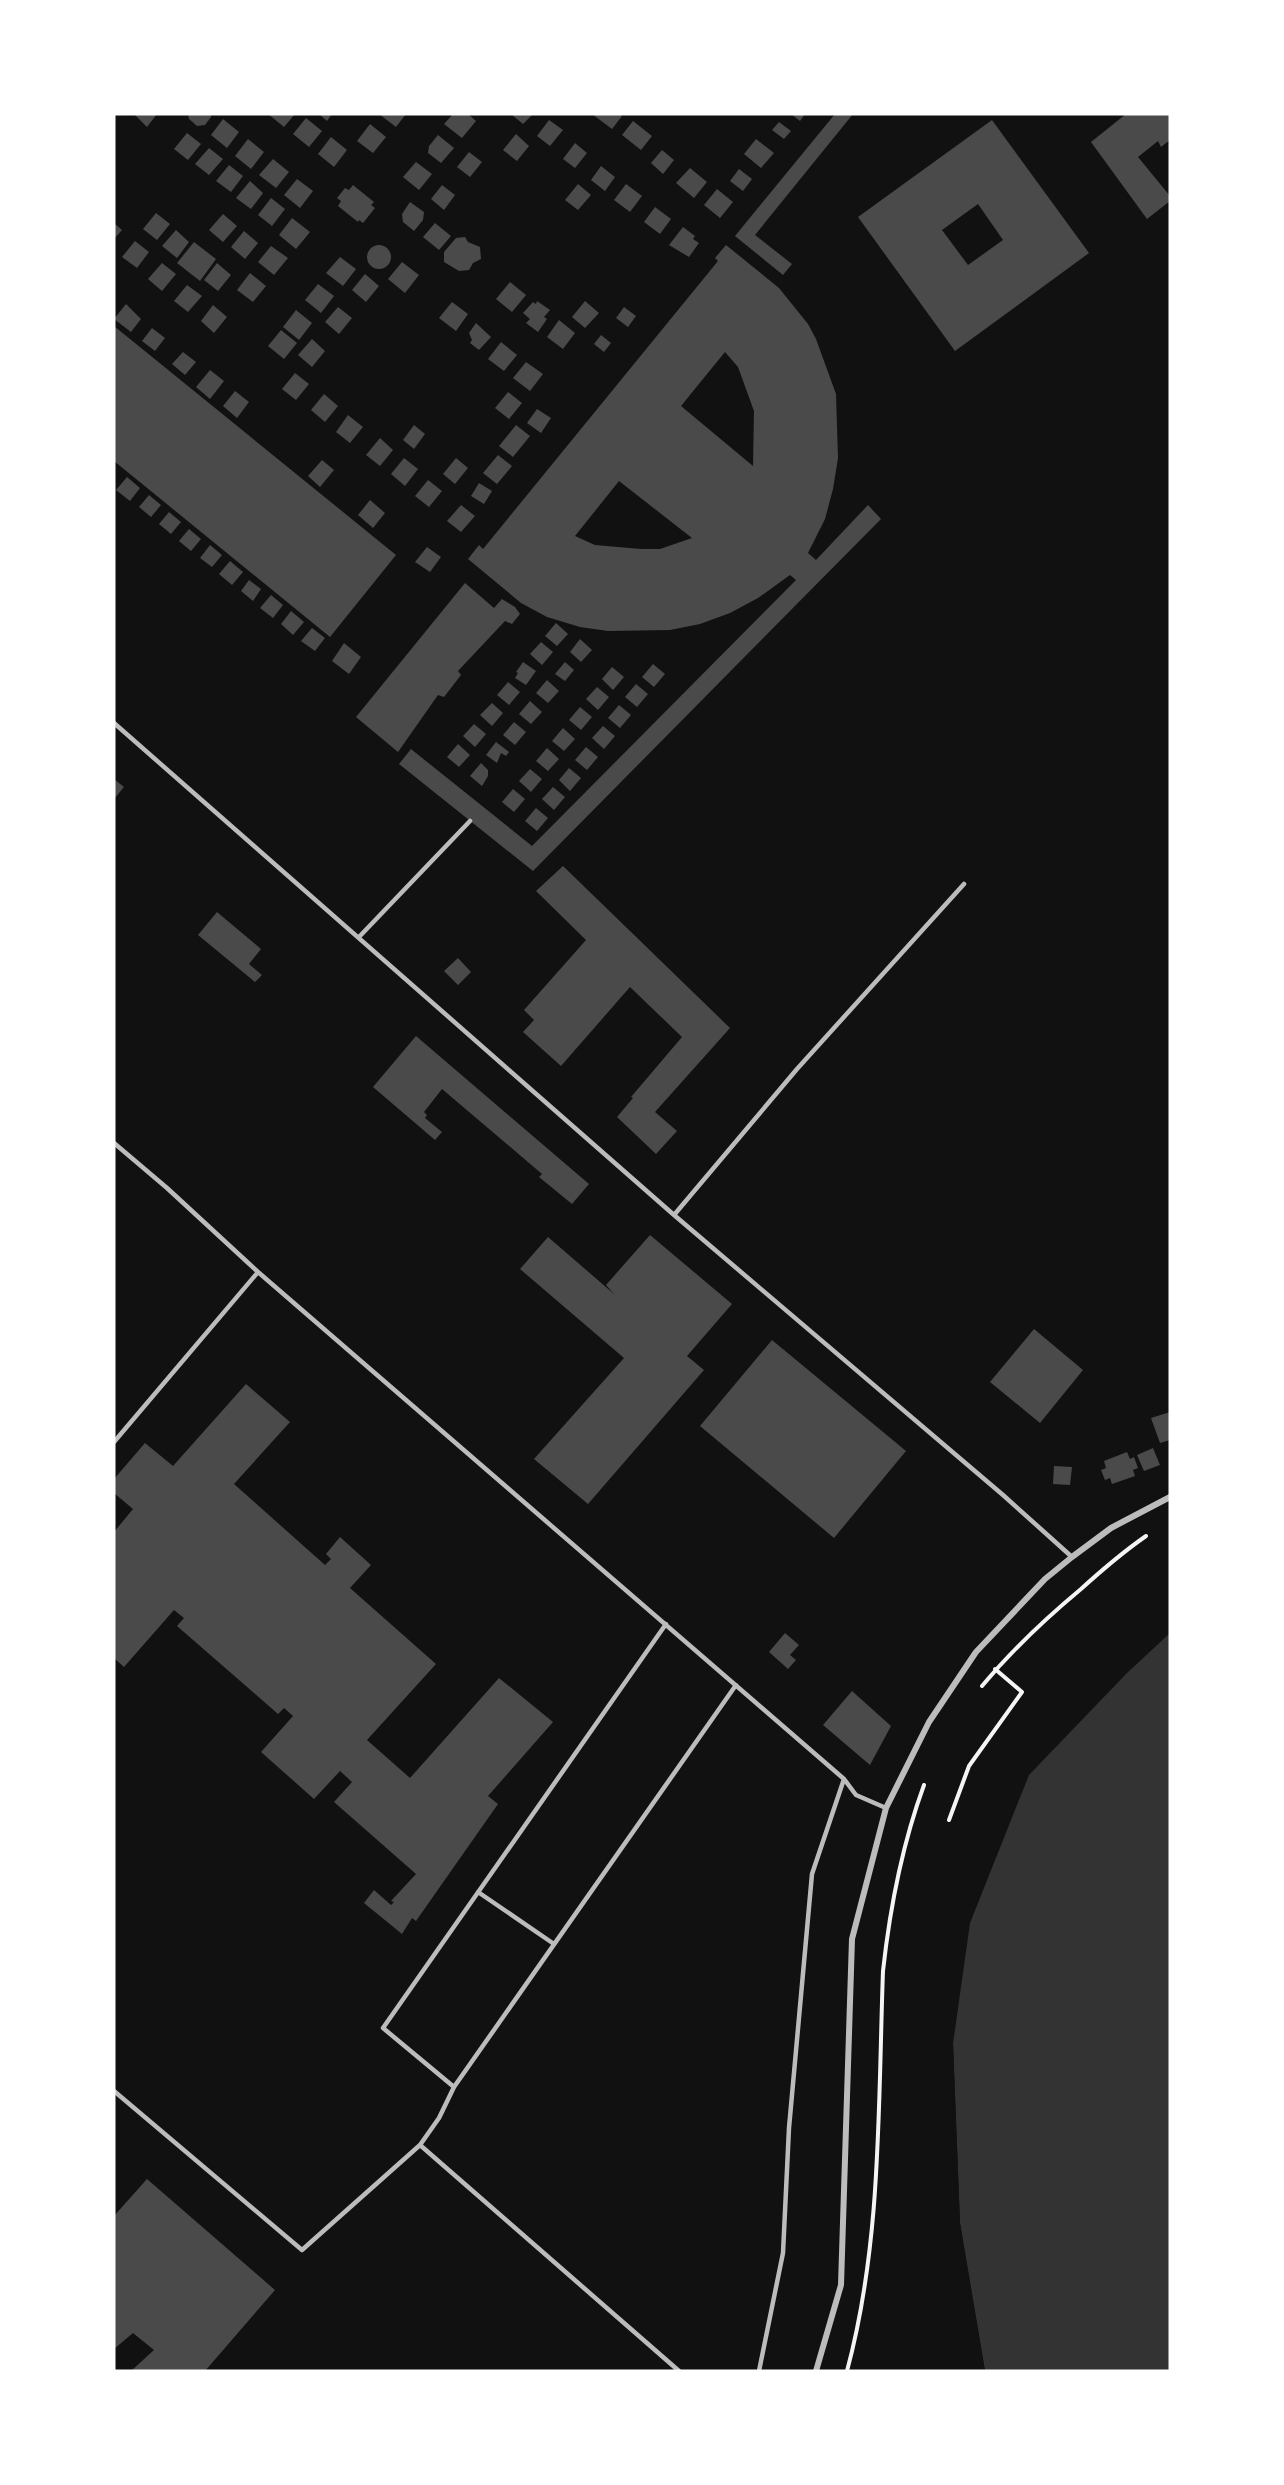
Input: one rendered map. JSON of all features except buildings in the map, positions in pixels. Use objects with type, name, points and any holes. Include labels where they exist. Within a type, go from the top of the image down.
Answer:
[{"type":"street","points":[[816,2371],[841,2285],[852,1939],[886,1808],[929,1722],[976,1652],[1045,1579],[1072,1557],[1111,1528],[1170,1497]]},
{"type":"lane","points":[[114,723],[674,1215],[994,1487],[1072,1557]]},
{"type":"lane","points":[[359,937],[470,821]]},
{"type":"lane","points":[[674,1215],[797,1069],[964,884]]},
{"type":"lane","points":[[114,1143],[167,1188],[258,1272],[844,1779],[855,1795],[886,1808]]},
{"type":"lane","points":[[114,1442],[258,1272]]},
{"type":"lane","points":[[454,2087],[383,2028],[666,1624]]},
{"type":"lane","points":[[114,2091],[302,2250],[420,2145],[439,2118],[454,2087],[736,1685]]},
{"type":"lane","points":[[759,2371],[783,2253],[789,2128],[812,1874],[844,1779]]},
{"type":"lane","points":[[478,1892],[554,1944]]},
{"type":"lane","points":[[420,2145],[679,2371]]},
{"type":"path","points":[[980,1689],[1009,1654],[1065,1602],[1127,1549],[1153,1532]]},
{"type":"path","points":[[949,1820],[969,1766],[1022,1692],[976,1652]]},
{"type":"path","points":[[848,2371],[866,2286],[875,2194],[883,1980],[887,1937],[902,1856],[926,1779]]},
{"type":"shaded area","points":[[1170,1633],[1170,2371],[985,2371],[960,2223],[953,2044],[970,1923],[1029,1775],[1127,1673]]},
{"type":"pier","points":[[950,2044],[953,2044],[960,2223],[985,2371],[982,2371],[957,2223]]}]
